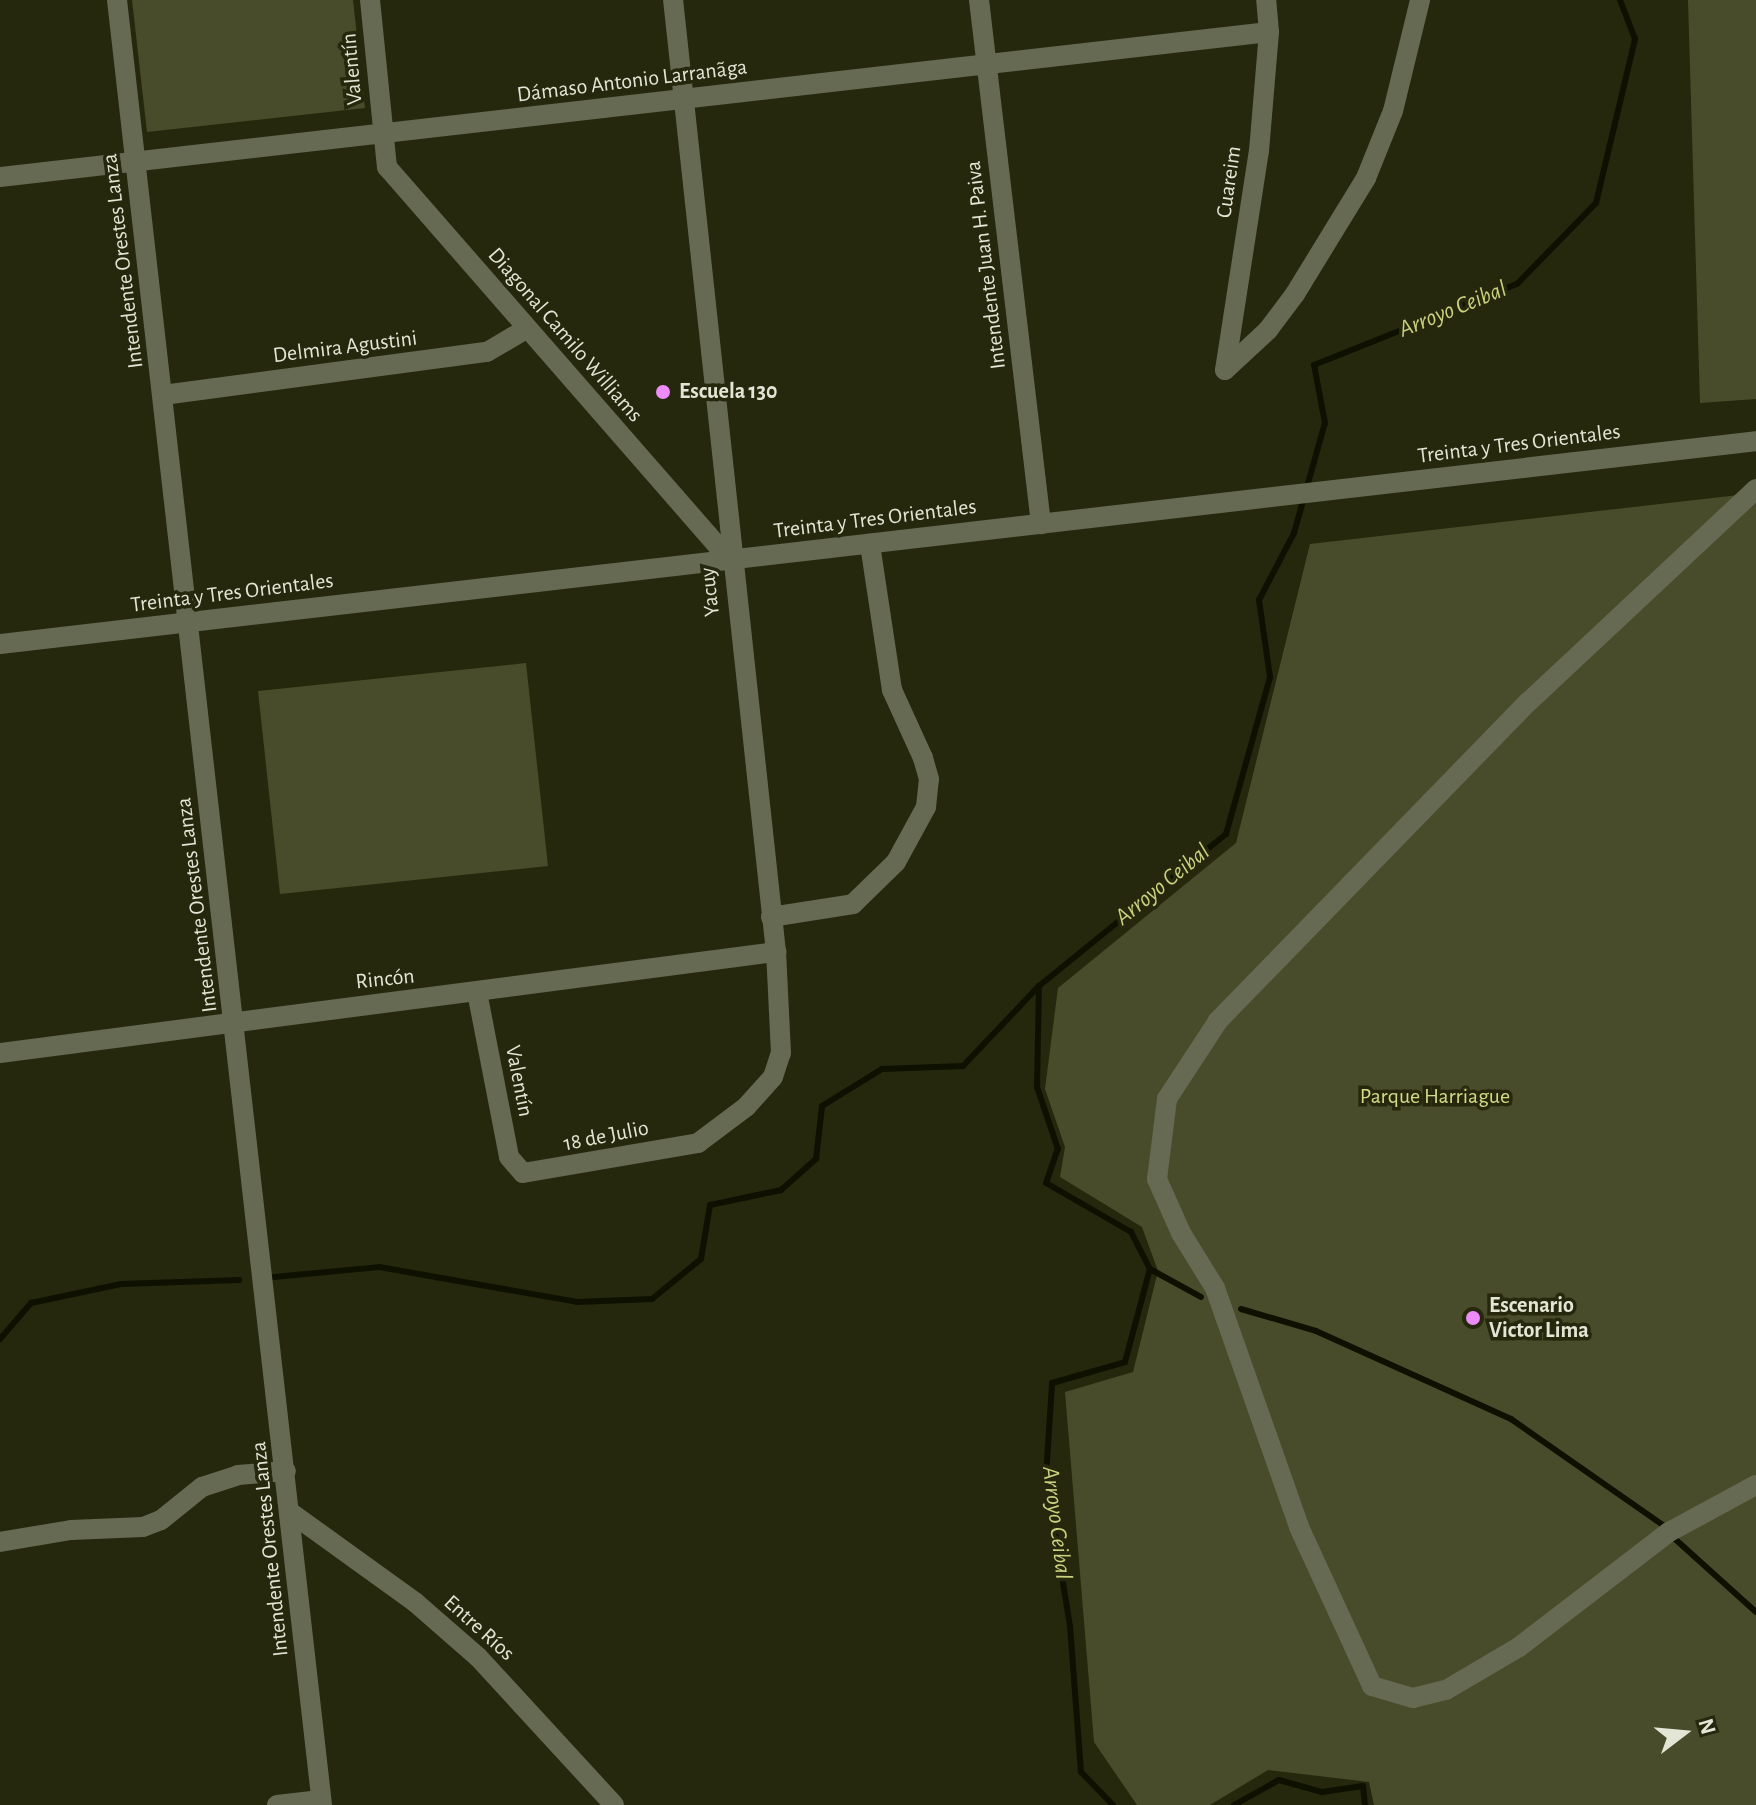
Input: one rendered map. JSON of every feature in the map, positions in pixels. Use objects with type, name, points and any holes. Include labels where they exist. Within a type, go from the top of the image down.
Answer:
[{"type":"street","name":"Intendente Orestes Lanza","points":[[117,0],[235,1020],[321,1803]]},
{"type":"street","name":"Valentín","points":[[370,0],[383,133]]},
{"type":"street","name":"Yacuy","points":[[673,0],[730,560],[776,952],[781,1053],[773,1077],[746,1107],[698,1143]]},
{"type":"street","name":"Intendente Juan H. Paiva","points":[[979,0],[1041,524]]},
{"type":"street","name":"Cuareim","points":[[1266,0],[1269,32],[1259,151],[1225,370],[1268,330],[1295,294],[1366,178],[1393,111],[1420,0]]},
{"type":"street","name":"Dámaso Antonio Larranãga","points":[[0,177],[1269,32]]},
{"type":"street","name":"Diagonal Camilo Williams","points":[[383,133],[387,167],[730,560]]},
{"type":"street","name":"Delmira Agustini","points":[[163,395],[487,352],[526,329]]},
{"type":"street","name":"Treinta y Tres Orientales","points":[[0,644],[1756,441]]},
{"type":"street","points":[[1756,489],[1528,702],[1218,1021],[1167,1099],[1157,1179],[1181,1233],[1215,1288],[1299,1527],[1372,1686],[1413,1698],[1446,1690],[1519,1647],[1669,1532],[1756,1485]]},
{"type":"street","points":[[771,917],[853,904],[896,862],[926,807],[929,779],[923,758],[892,690],[870,544]]},
{"type":"street","name":"Rincón","points":[[0,1053],[776,952]]},
{"type":"street","name":"Valentín","points":[[477,992],[509,1157],[523,1173]]},
{"type":"street","name":"18 de Julio","points":[[523,1173],[698,1143]]},
{"type":"street","points":[[0,1542],[143,1527],[161,1520],[202,1487],[238,1475],[286,1471]]},
{"type":"street","name":"Entre Ríos","points":[[290,1512],[416,1603],[478,1657],[614,1805]]},
{"type":"street","points":[[277,1805],[321,1803]]},
{"type":"green space","points":[[132,0],[353,0],[365,108],[147,132]]},
{"type":"green space","points":[[1688,0],[1756,0],[1756,399],[1700,403]]},
{"type":"green space","name":"Parque Harriague","points":[[1756,493],[1756,1805],[1374,1805],[1369,1782],[1268,1770],[1210,1805],[1137,1805],[1094,1742],[1065,1392],[1133,1372],[1158,1271],[1142,1227],[1060,1177],[1065,1147],[1045,1089],[1058,988],[1236,843],[1310,544]]},
{"type":"green space","points":[[526,663],[548,866],[280,894],[258,691]]},
{"type":"waterway","name":"Arroyo Ceibal","points":[[1113,1805],[1081,1772],[1070,1626],[1046,1477],[1052,1383],[1125,1362],[1150,1269],[1131,1232],[1046,1183],[1058,1149],[1037,1087],[1039,986],[1226,834],[1270,677],[1259,600],[1294,533],[1325,423],[1314,365],[1517,284],[1596,203],[1635,39],[1620,0]]},
{"type":"waterway","points":[[274,1277],[379,1267],[577,1302],[652,1299],[701,1259],[710,1205],[781,1190],[816,1159],[822,1106],[882,1069],[963,1066],[1039,986]]},
{"type":"waterway","points":[[1150,1269],[1201,1297]]},
{"type":"waterway","points":[[0,1339],[31,1303],[121,1284],[239,1280]]},
{"type":"waterway","points":[[1241,1309],[1316,1331],[1511,1419],[1663,1525]]},
{"type":"waterway","points":[[1675,1539],[1756,1612]]},
{"type":"waterway","name":"Arroyo Ceibal","points":[[1234,1805],[1279,1780],[1322,1792],[1363,1786],[1365,1805]]},
{"type":"place","name":"Escuela 130","points":[[663,392]]},
{"type":"place","name":"Escenario Victor Lima","points":[[1473,1318]]}]
